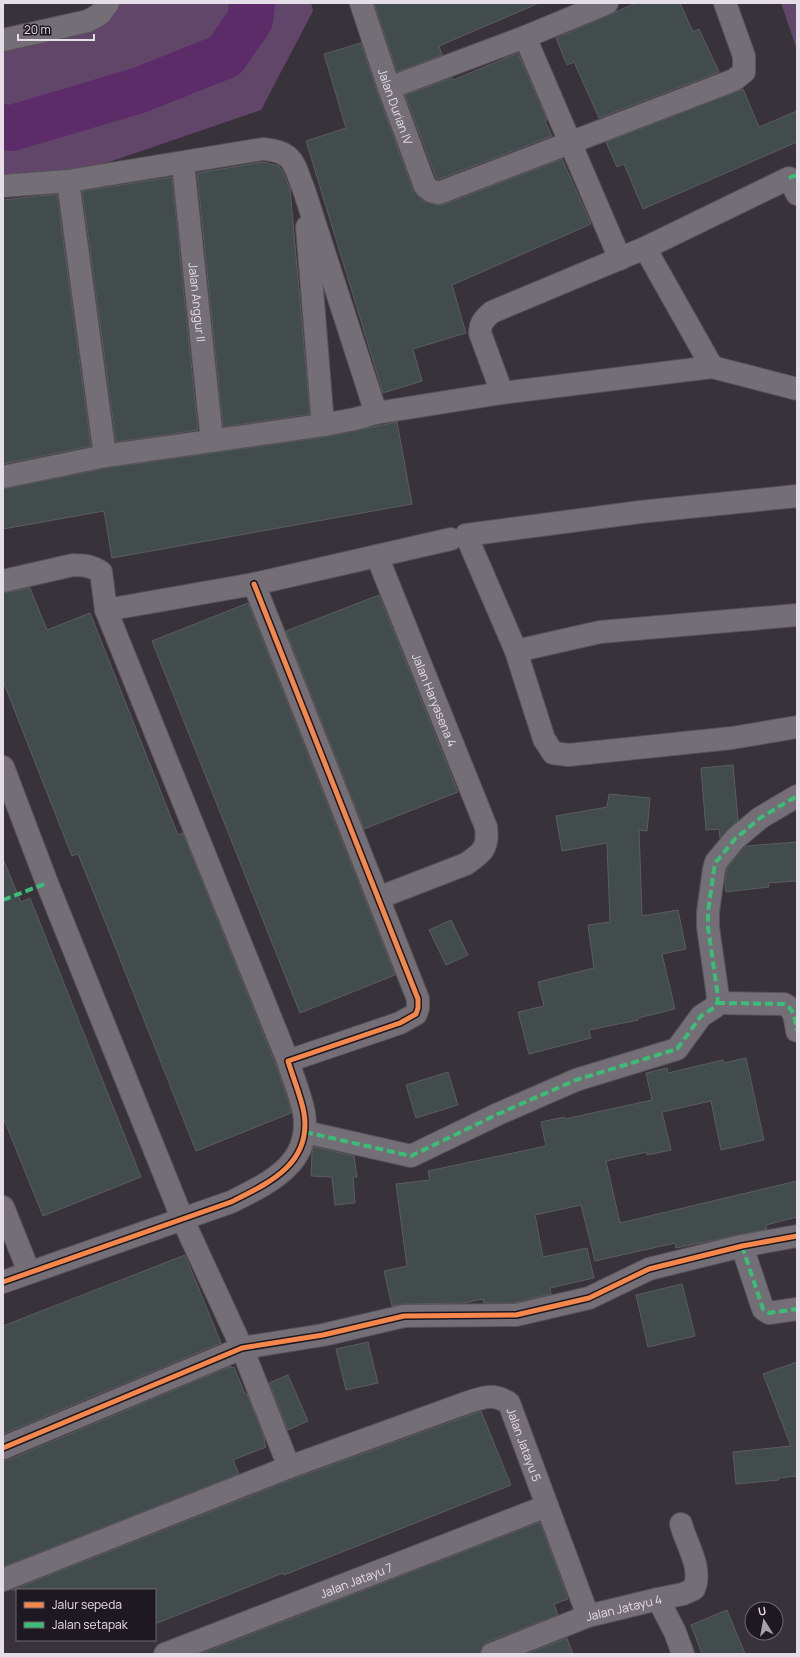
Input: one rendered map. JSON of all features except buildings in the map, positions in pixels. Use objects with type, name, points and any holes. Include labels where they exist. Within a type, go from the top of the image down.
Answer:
[{"type":"street","points":[[3,40],[88,21],[100,14],[108,3]]},
{"type":"street","name":"Jalan Durian IV","points":[[361,3],[424,186],[439,193],[571,142]]},
{"type":"street","points":[[389,88],[525,37],[607,3]]},
{"type":"street","points":[[571,142],[734,80],[744,72],[744,56],[725,3]]},
{"type":"street","points":[[525,37],[620,258]]},
{"type":"street","points":[[3,186],[68,181],[263,149],[277,150],[285,154],[292,160],[304,190],[376,413]]},
{"type":"street","name":"Jalan Anggur II","points":[[183,163],[212,441]]},
{"type":"street","points":[[502,393],[480,333],[480,325],[483,319],[492,312],[645,248],[789,178],[797,194]]},
{"type":"street","points":[[68,181],[104,456]]},
{"type":"street","points":[[304,190],[323,425]]},
{"type":"street","points":[[645,248],[712,367]]},
{"type":"street","points":[[3,476],[104,456],[323,425],[355,419],[376,413],[502,393],[712,367],[797,389]]},
{"type":"street","points":[[797,496],[640,512],[466,535],[516,650],[544,739],[553,753],[568,755],[603,752],[732,738],[797,727]]},
{"type":"street","points":[[106,610],[254,584],[451,539]]},
{"type":"street","name":"Jalan Haryasena 4","points":[[377,556],[486,827],[487,836],[486,846],[479,856],[466,864],[378,898]]},
{"type":"street","points":[[3,581],[73,565],[93,567],[100,572],[106,610],[288,1061],[304,1113],[305,1132],[295,1161],[281,1174],[254,1191],[231,1202],[3,1282]]},
{"type":"street","points":[[254,584],[418,999],[416,1014],[400,1023],[288,1061]]},
{"type":"street","points":[[516,650],[600,632],[797,615]]},
{"type":"street","points":[[3,767],[47,884],[182,1218],[242,1348],[289,1467]]},
{"type":"street","points":[[305,1132],[411,1156],[498,1114],[576,1080],[678,1049],[701,1016],[713,1009],[718,1003],[708,927],[708,912],[714,869],[722,855],[735,839],[760,818],[797,796]]},
{"type":"street","points":[[718,1003],[784,1004],[793,1012],[797,1031]]},
{"type":"street","points":[[3,1207],[29,1272]]},
{"type":"street","points":[[3,1448],[242,1348],[323,1335],[404,1316],[516,1315],[589,1298],[649,1269],[742,1246],[797,1236]]},
{"type":"street","points":[[742,1246],[763,1309],[769,1313],[797,1309]]},
{"type":"street","name":"Jalan Jatayu 5","points":[[3,1580],[289,1467],[488,1396],[500,1397],[509,1403],[588,1616]]},
{"type":"street","name":"Jalan Jatayu 7","points":[[165,1654],[547,1506]]},
{"type":"street","name":"Jalan Jatayu 4","points":[[492,1654],[588,1616],[683,1594],[694,1589],[697,1576],[694,1560],[681,1524]]},
{"type":"street","points":[[658,1599],[675,1632],[684,1654]]},
{"type":"shaded area","points":[[109,3],[311,3],[313,11],[261,110],[71,175],[3,177],[3,41]]},
{"type":"shaded area","points":[[781,3],[797,3],[797,50]]},
{"type":"waterway","points":[[3,127],[12,128],[140,90],[225,56],[250,20],[252,3]]},
{"type":"marked path","points":[[789,178],[797,175]]},
{"type":"marked path","points":[[305,1132],[411,1156],[498,1114],[576,1080],[677,1049],[701,1016],[715,1007],[717,1003],[718,997],[708,927],[708,912],[716,862],[735,839],[760,818],[797,796]]},
{"type":"marked path","points":[[3,900],[47,883]]},
{"type":"marked path","points":[[717,1003],[784,1004],[788,1006],[792,1012],[797,1031]]},
{"type":"marked path","points":[[742,1246],[763,1309],[769,1313],[797,1309]]},
{"type":"cycle path","points":[[3,1282],[231,1202],[273,1179],[285,1170],[294,1159],[301,1146],[305,1131],[303,1107],[288,1061],[400,1023],[416,1014],[418,999],[254,584]]},
{"type":"cycle path","points":[[3,1448],[242,1348],[323,1335],[404,1316],[516,1315],[589,1298],[649,1269],[742,1246],[797,1236]]}]
